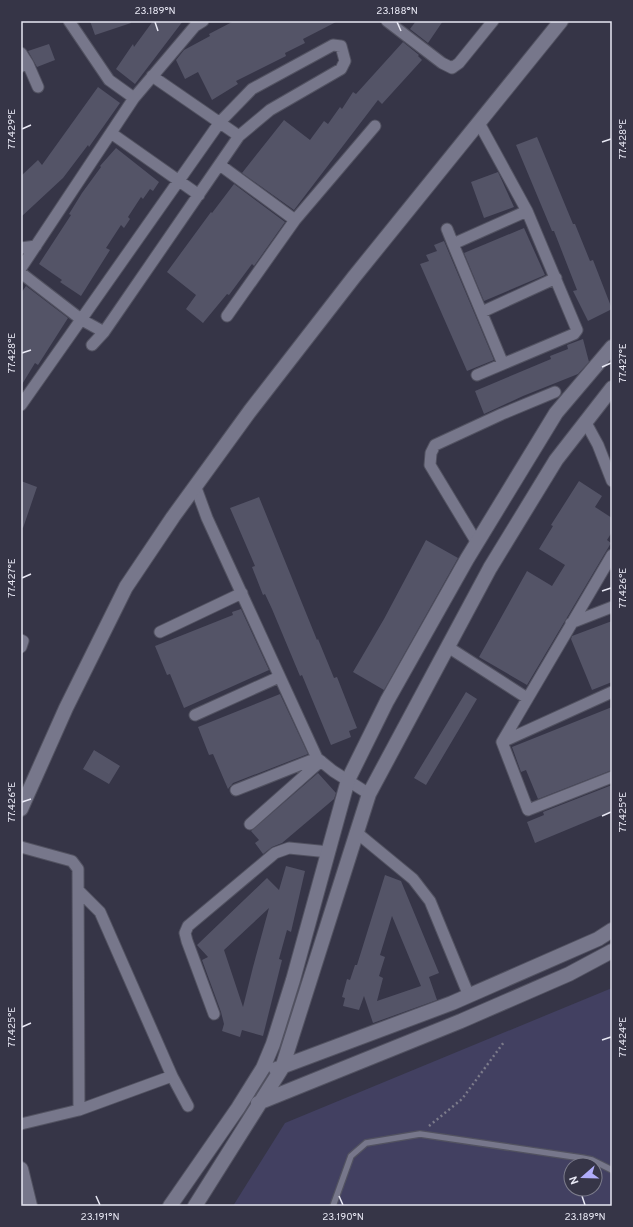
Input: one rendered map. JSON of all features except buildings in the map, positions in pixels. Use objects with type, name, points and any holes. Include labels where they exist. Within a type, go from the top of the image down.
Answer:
[{"type":"street","points":[[69,21],[109,80],[134,98]]},
{"type":"street","points":[[21,268],[134,98],[195,26],[203,21]]},
{"type":"street","points":[[387,21],[442,63],[452,68],[459,63],[493,21]]},
{"type":"street","points":[[21,809],[66,708],[126,587],[173,517],[196,488],[264,393],[436,174],[480,123],[561,21]]},
{"type":"street","points":[[21,405],[220,122],[252,89],[333,45],[341,46],[345,61],[340,69],[270,110],[239,136],[104,332],[92,345]]},
{"type":"street","points":[[21,53],[24,65],[38,87]]},
{"type":"street","points":[[152,76],[239,136]]},
{"type":"street","points":[[477,375],[576,332],[576,327],[527,211],[480,123]]},
{"type":"street","points":[[227,316],[295,220],[375,126]]},
{"type":"street","points":[[111,133],[199,195]]},
{"type":"street","points":[[220,165],[295,220]]},
{"type":"street","points":[[453,244],[527,211]]},
{"type":"street","points":[[447,229],[503,364]]},
{"type":"street","points":[[21,248],[36,246]]},
{"type":"street","points":[[21,273],[82,320],[104,332]]},
{"type":"street","points":[[482,312],[556,278]]},
{"type":"street","points":[[170,1206],[238,1108],[260,1072],[273,1044],[329,852],[348,780],[387,701],[477,543],[556,413],[612,347]]},
{"type":"street","points":[[195,1206],[282,1068],[369,794],[498,554],[556,460],[612,388]]},
{"type":"street","points":[[477,543],[430,465],[435,445],[502,414],[555,392]]},
{"type":"street","points":[[585,421],[598,445],[612,481]]},
{"type":"street","points":[[196,488],[207,518],[279,677],[319,760],[333,771],[369,794]]},
{"type":"street","points":[[502,742],[612,555]]},
{"type":"street","points":[[160,632],[242,593]]},
{"type":"street","points":[[571,623],[612,607]]},
{"type":"street","points":[[21,640],[23,640],[21,647]]},
{"type":"street","points":[[448,647],[527,698]]},
{"type":"street","points":[[195,715],[279,677]]},
{"type":"street","points":[[502,742],[612,692]]},
{"type":"street","points":[[502,742],[528,810],[612,777]]},
{"type":"street","points":[[236,790],[319,760]]},
{"type":"street","points":[[250,824],[319,760]]},
{"type":"street","points":[[356,832],[421,888],[430,901],[469,996]]},
{"type":"street","points":[[21,846],[72,861],[78,869],[79,1110]]},
{"type":"street","points":[[214,1014],[187,940],[185,933],[188,926],[274,853],[289,848],[329,852]]},
{"type":"street","points":[[79,891],[100,912],[172,1076],[188,1106]]},
{"type":"street","points":[[260,1072],[282,1068],[469,996],[598,939],[612,930]]},
{"type":"street","points":[[238,1108],[260,1103],[461,1021],[569,974],[612,952]]},
{"type":"street","points":[[21,1124],[79,1110],[172,1076]]},
{"type":"street","points":[[21,1169],[30,1206]]},
{"type":"lane","points":[[333,1206],[351,1156],[356,1149],[366,1143],[420,1134],[592,1160],[612,1170]]},
{"type":"path","points":[[420,1134],[462,1099],[504,1042]]},
{"type":"shaded area","points":[[612,988],[612,1206],[233,1206],[285,1123]]}]
